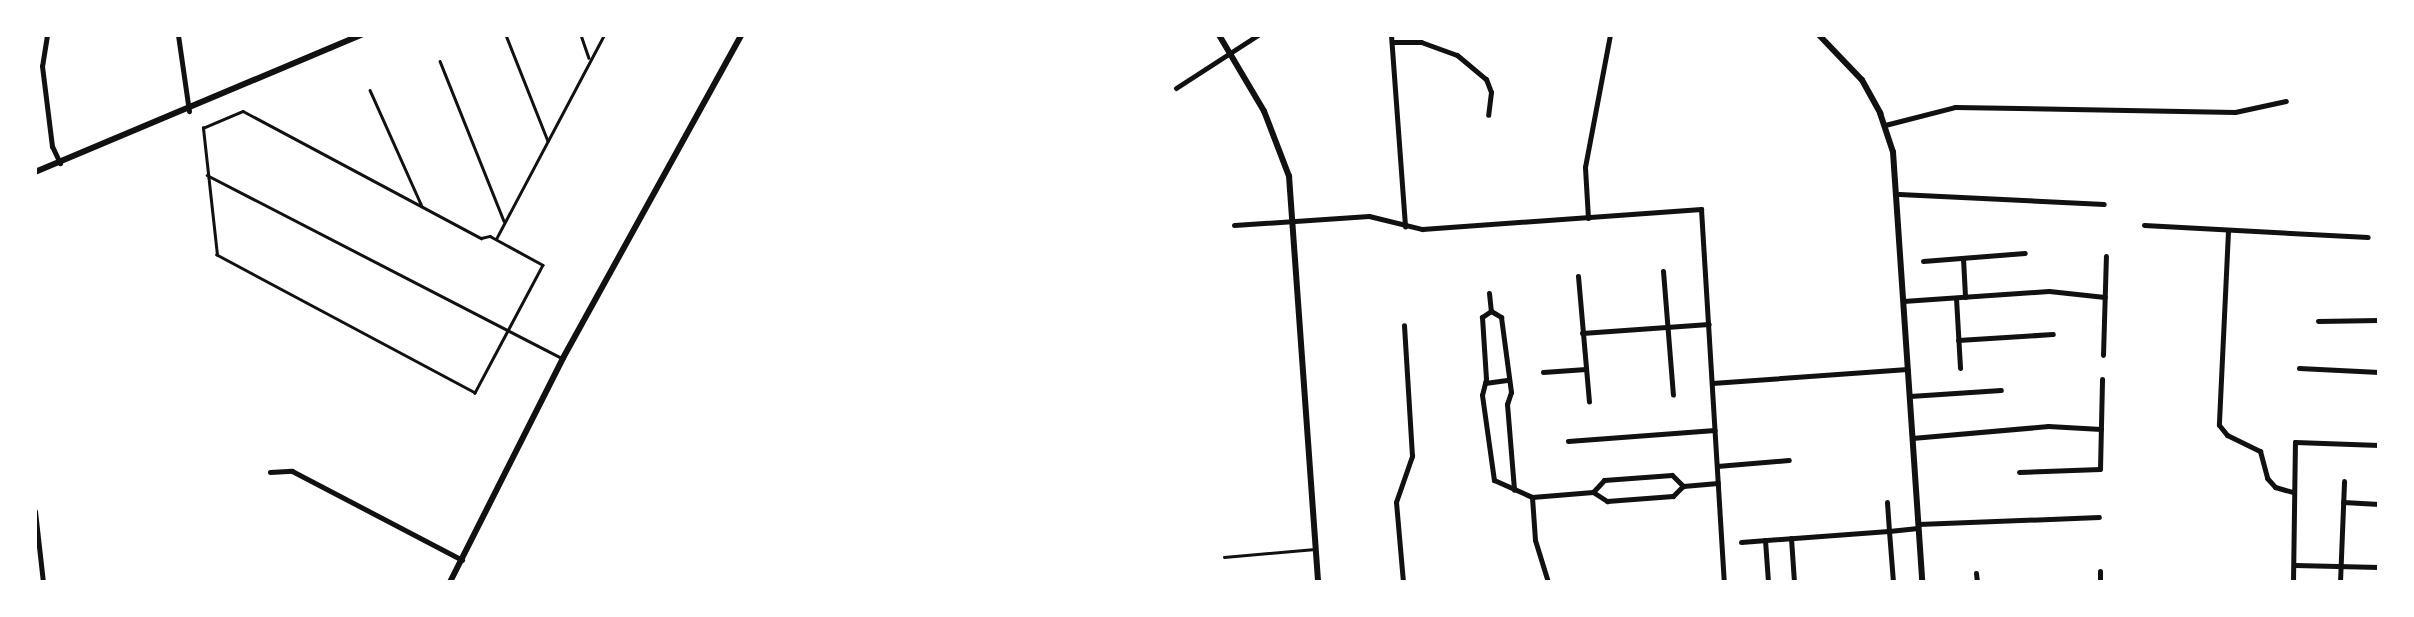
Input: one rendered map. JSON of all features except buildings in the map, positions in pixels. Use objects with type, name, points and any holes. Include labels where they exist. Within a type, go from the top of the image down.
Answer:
[{"type":"street","points":[[47,35],[42,66],[52,146],[60,163]]},
{"type":"street","points":[[178,35],[189,111]]},
{"type":"street","points":[[339,35],[340,44]]},
{"type":"street","points":[[35,172],[189,111],[361,35]]},
{"type":"street","points":[[450,582],[564,358],[741,35]]},
{"type":"street","points":[[1219,35],[1282,152],[1294,220],[1318,582]]},
{"type":"street","points":[[1176,88],[1231,55],[1258,35]]},
{"type":"street","points":[[1588,218],[1585,167],[1610,35]]},
{"type":"street","points":[[1818,35],[1862,80],[1885,125],[1899,194],[1903,301],[1922,582]]},
{"type":"street","points":[[1405,226],[1392,38],[1421,41],[1457,55],[1486,79],[1491,92],[1489,115]]},
{"type":"street","points":[[1885,125],[1955,107],[2235,112],[2286,101]]},
{"type":"street","points":[[1899,194],[2104,204]]},
{"type":"street","points":[[1234,225],[1370,216],[1422,229],[1701,209],[1724,582]]},
{"type":"street","points":[[2144,225],[2368,237]]},
{"type":"street","points":[[2228,231],[2219,425],[2227,435],[2260,451],[2267,478],[2275,487],[2292,492]]},
{"type":"street","points":[[1923,261],[2025,253]]},
{"type":"street","points":[[2103,355],[2106,256]]},
{"type":"street","points":[[1963,258],[1965,297]]},
{"type":"street","points":[[1663,271],[1672,395]]},
{"type":"street","points":[[1578,276],[1589,402]]},
{"type":"street","points":[[1903,301],[2049,291],[2105,297]]},
{"type":"street","points":[[1489,293],[1491,312]]},
{"type":"street","points":[[1956,298],[1960,368]]},
{"type":"street","points":[[1491,312],[1501,317],[1507,380],[1511,392],[1507,404],[1511,488]]},
{"type":"street","points":[[1491,312],[1482,317],[1485,383],[1482,395],[1494,480],[1532,497],[1593,492],[1607,501],[1673,496],[1682,486],[1718,483]]},
{"type":"street","points":[[2318,321],[2379,320]]},
{"type":"street","points":[[1582,333],[1709,324]]},
{"type":"street","points":[[1403,582],[1396,502],[1412,456],[1404,325]]},
{"type":"street","points":[[1958,340],[2053,334]]},
{"type":"street","points":[[2299,368],[2379,372]]},
{"type":"street","points":[[1543,372],[1586,369]]},
{"type":"street","points":[[1712,383],[1908,369]]},
{"type":"street","points":[[2019,472],[2100,469],[2102,379]]},
{"type":"street","points":[[1485,383],[1507,380]]},
{"type":"street","points":[[1910,396],[2001,390]]},
{"type":"street","points":[[1912,438],[2048,426],[2101,429]]},
{"type":"street","points":[[1568,441],[1715,430]]},
{"type":"street","points":[[2293,582],[2295,565],[2292,492],[2295,442],[2379,445]]},
{"type":"street","points":[[1717,466],[1789,460]]},
{"type":"street","points":[[271,472],[292,471],[462,560]]},
{"type":"street","points":[[1593,492],[1604,480],[1672,475],[1682,486]]},
{"type":"street","points":[[2340,582],[2344,481]]},
{"type":"street","points":[[1532,497],[1535,540],[1548,582]]},
{"type":"street","points":[[1886,502],[1893,582]]},
{"type":"street","points":[[2343,502],[2379,503]]},
{"type":"street","points":[[35,511],[43,582]]},
{"type":"street","points":[[1741,542],[1889,531],[1918,526],[2099,517]]},
{"type":"street","points":[[1791,538],[1794,582]]},
{"type":"street","points":[[1765,540],[1768,582]]},
{"type":"street","points":[[2295,565],[2379,567]]},
{"type":"street","points":[[2099,582],[2100,571]]},
{"type":"street","points":[[1976,573],[1977,582]]},
{"type":"lane","points":[[506,35],[548,141]]},
{"type":"lane","points":[[581,35],[590,60]]},
{"type":"lane","points":[[496,239],[604,35]]},
{"type":"lane","points":[[440,61],[505,223]]},
{"type":"lane","points":[[370,90],[422,205]]},
{"type":"lane","points":[[243,111],[481,239],[496,239],[544,265],[475,393],[217,255],[207,175],[203,128],[243,111]]},
{"type":"lane","points":[[207,175],[564,358]]},
{"type":"lane","points":[[1224,557],[1315,549]]}]
